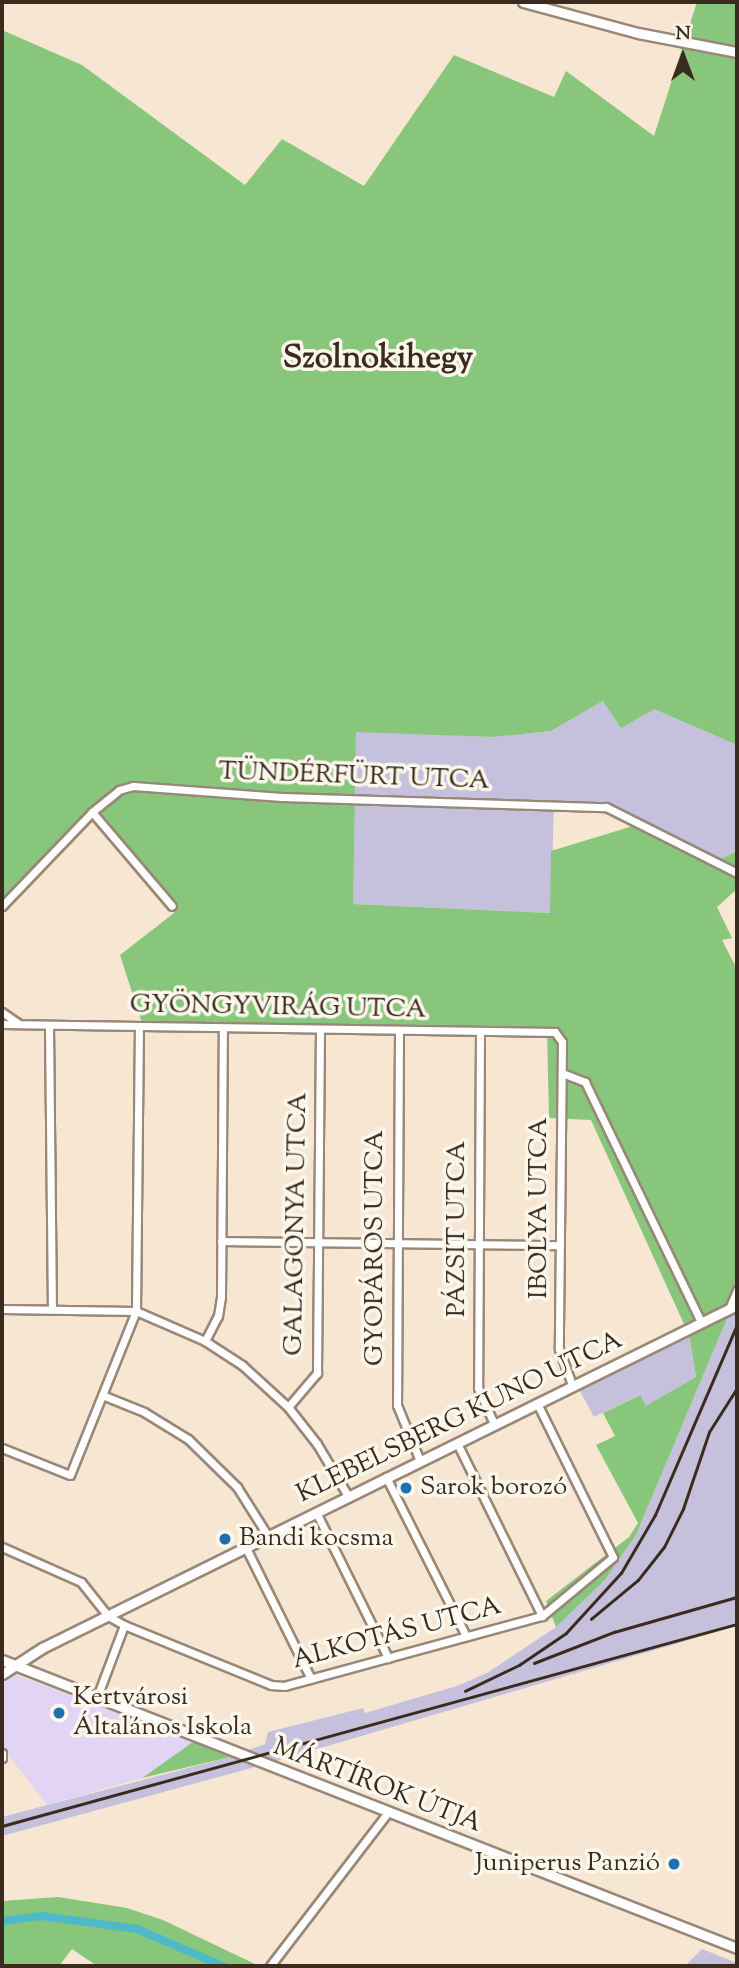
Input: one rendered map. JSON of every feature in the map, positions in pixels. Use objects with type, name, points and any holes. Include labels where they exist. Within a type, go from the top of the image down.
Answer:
[{"type":"street","points":[[523,2],[638,33],[737,52]]},
{"type":"street","name":"TÜNDÉRFÜRT UTCA","points":[[2,906],[92,812],[119,790],[132,786],[282,797],[594,806],[618,810],[735,867]]},
{"type":"street","points":[[92,812],[172,906]]},
{"type":"street","points":[[2,1012],[19,1024]]},
{"type":"street","name":"GYÖNGYVIRÁG UTCA","points":[[2,1024],[223,1030],[555,1032]]},
{"type":"street","points":[[48,1026],[52,1309]]},
{"type":"street","points":[[2,1448],[70,1475],[136,1311],[139,1028]]},
{"type":"street","points":[[205,1341],[220,1308],[223,1030]]},
{"type":"street","name":"GALAGONYA UTCA","points":[[288,1407],[317,1373],[320,1031]]},
{"type":"street","name":"GYOPÁROS UTCA","points":[[399,1031],[397,1405],[420,1461]]},
{"type":"street","name":"PÁZSIT UTCA","points":[[480,1031],[478,1388],[494,1424]]},
{"type":"street","name":"IBOLYA UTCA","points":[[555,1032],[561,1037],[562,1073],[559,1349],[572,1385]]},
{"type":"street","points":[[562,1073],[585,1082],[701,1322]]},
{"type":"street","points":[[221,1241],[560,1245]]},
{"type":"street","points":[[733,1307],[737,1290]]},
{"type":"street","name":"KLEBELSBERG KUNO UTCA","points":[[2,1674],[108,1616],[733,1307]]},
{"type":"street","points":[[2,1309],[136,1311],[205,1341],[242,1365],[288,1407],[317,1444],[348,1496]]},
{"type":"street","points":[[102,1395],[144,1412],[188,1439],[237,1487],[268,1536]]},
{"type":"street","points":[[457,1443],[542,1616],[613,1557],[537,1403]]},
{"type":"street","points":[[386,1477],[466,1636]]},
{"type":"street","points":[[316,1512],[388,1658]]},
{"type":"street","points":[[2,1547],[81,1582],[108,1616]]},
{"type":"street","points":[[246,1548],[311,1679]]},
{"type":"street","name":"ALKOTÁS UTCA","points":[[108,1616],[271,1685],[311,1679],[542,1616]]},
{"type":"street","points":[[97,1696],[124,1625]]},
{"type":"street","name":"MÁRTÍROK ÚTJA","points":[[2,1660],[737,1948]]},
{"type":"street","points":[[270,1966],[388,1812]]},
{"type":"shaded area","points":[[603,701],[654,709],[737,745],[737,851],[721,859],[608,802],[554,801],[551,913],[352,904],[356,731],[492,737],[551,731]]},
{"type":"shaded area","points":[[737,1295],[737,1626],[259,1766],[2,1836],[2,1817],[230,1757],[265,1744],[268,1732],[363,1708],[365,1713],[457,1686],[487,1673],[556,1627],[605,1580],[636,1535]]},
{"type":"shaded area","points":[[689,1336],[696,1377],[646,1407],[639,1395],[594,1417],[580,1391]]},
{"type":"shaded area","name":"Kertvárosi Általános Iskola","points":[[14,1674],[193,1742],[142,1778],[47,1805],[2,1747],[2,1683]]},
{"type":"shaded area","points":[[702,1949],[737,1963],[737,1966],[685,1966]]},
{"type":"green space","points":[[697,2],[737,2],[737,745],[654,709],[621,728],[603,701],[551,731],[493,737],[356,732],[353,904],[550,913],[551,851],[646,822],[721,859],[737,851],[737,889],[717,907],[732,938],[722,940],[737,969],[737,1295],[636,1535],[605,1580],[556,1627],[546,1601],[629,1537],[638,1523],[596,1445],[615,1436],[603,1413],[640,1395],[646,1406],[696,1377],[689,1335],[591,1120],[549,1118],[547,1029],[142,1023],[120,955],[174,913],[93,805],[2,900],[2,30],[82,65],[245,185],[282,139],[364,186],[454,55],[554,97],[566,71],[654,136]]},
{"type":"green space","points":[[193,1742],[230,1757],[142,1778]]},
{"type":"green space","points":[[58,1897],[127,1908],[163,1920],[259,1966],[97,1966],[72,1949],[59,1966],[2,1966],[2,1901]]},
{"type":"waterway","points":[[2,1921],[42,1916],[137,1929],[223,1966]]},
{"type":"railway","points":[[465,1691],[519,1665],[566,1633],[621,1573],[655,1515],[737,1325]]},
{"type":"railway","points":[[591,1619],[638,1580],[664,1547],[683,1509],[709,1432],[737,1388]]},
{"type":"railway","points":[[534,1663],[614,1632],[737,1597]]},
{"type":"railway","points":[[2,1826],[737,1624]]},
{"type":"place","name":"Sarok borozó","points":[[406,1488]]},
{"type":"place","name":"Bandi kocsma","points":[[225,1539]]},
{"type":"place","name":"Kertvárosi Általános Iskola","points":[[59,1713]]},
{"type":"place","name":"Juniperus Panzió","points":[[674,1864]]},
{"type":"district","name":"Szolnokihegy","points":[[378,360]]}]
